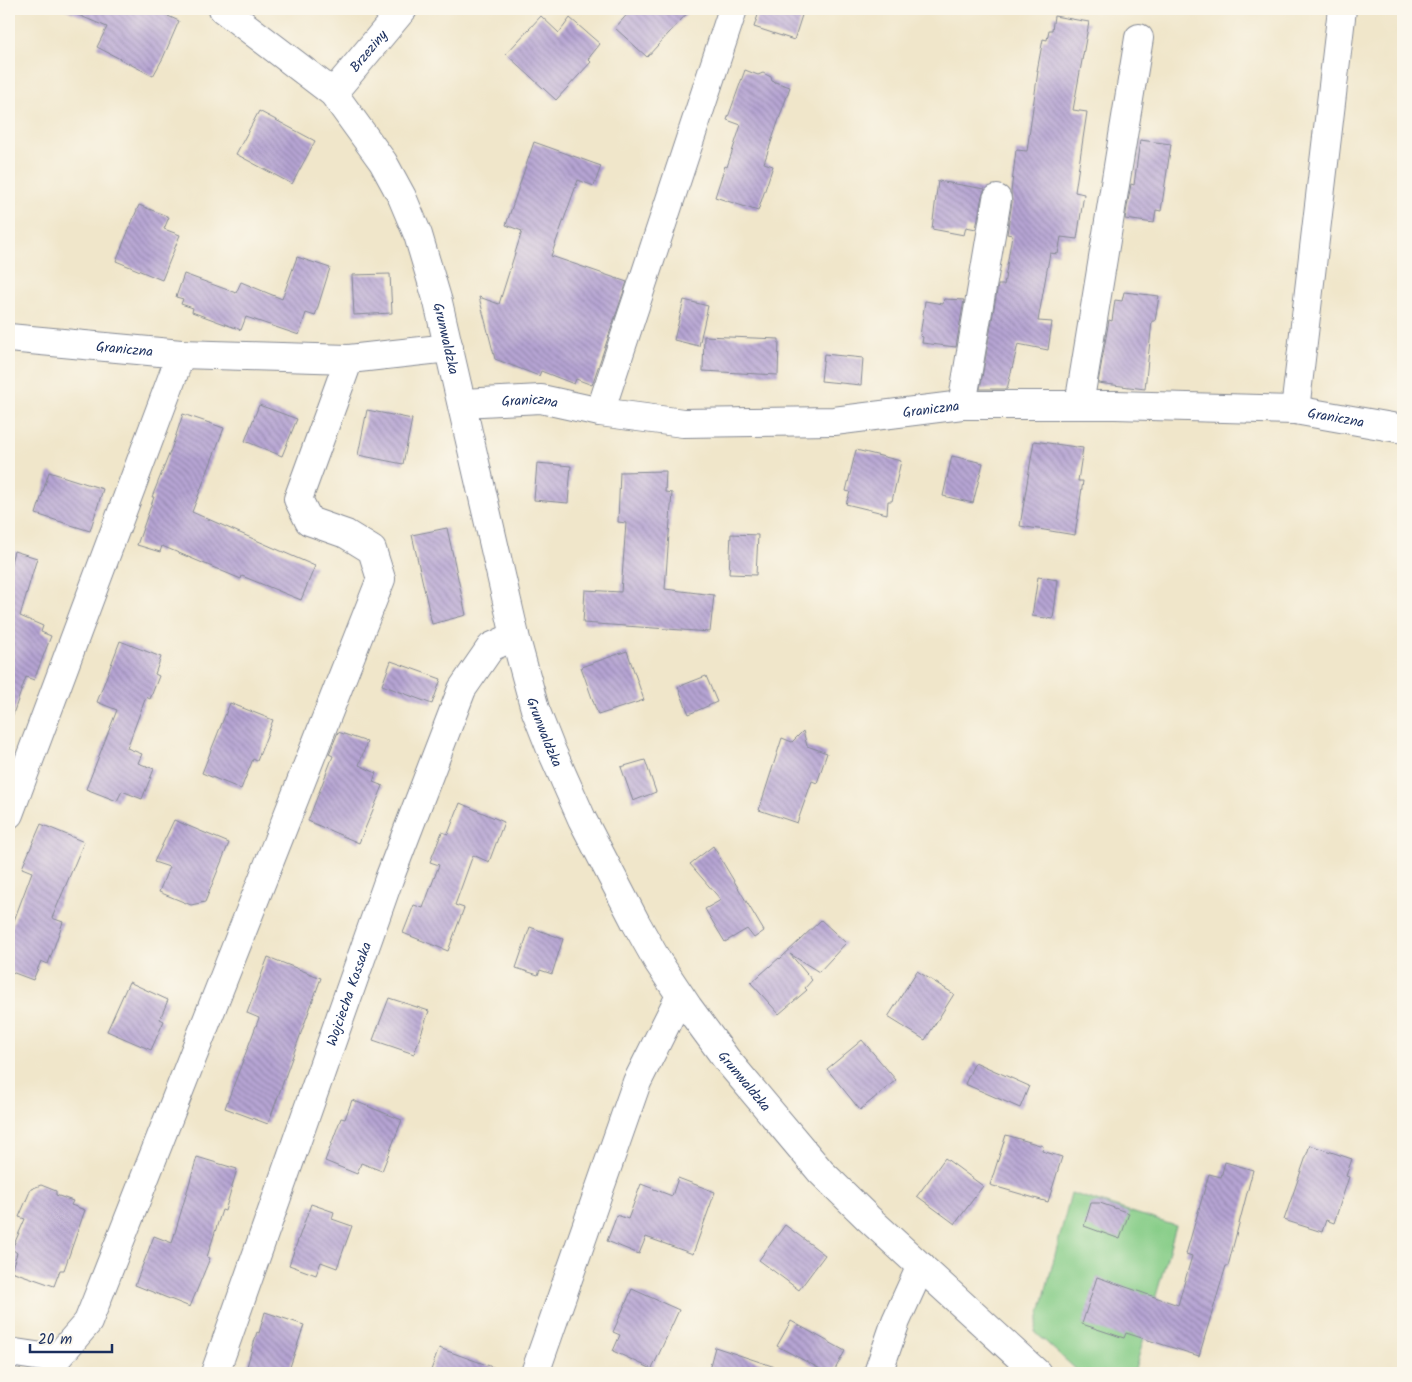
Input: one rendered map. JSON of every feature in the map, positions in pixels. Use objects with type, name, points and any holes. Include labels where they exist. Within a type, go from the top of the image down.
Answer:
[{"type":"street","name":"Grunwaldzka","points":[[223,9],[333,93],[383,162],[402,198],[418,235],[438,302],[515,636],[535,708],[550,747],[582,818],[658,962],[680,996],[727,1060],[821,1172],[868,1218],[1037,1373]]},
{"type":"street","name":"Brzeziny","points":[[333,93],[403,9]]},
{"type":"street","points":[[600,412],[733,9]]},
{"type":"street","points":[[1295,410],[1342,9]]},
{"type":"street","points":[[1079,405],[1139,38]]},
{"type":"street","points":[[962,405],[996,198]]},
{"type":"street","name":"Graniczna","points":[[9,338],[181,354],[349,359],[449,348]]},
{"type":"street","points":[[9,814],[181,354]]},
{"type":"street","points":[[9,1352],[56,1359],[88,1322],[381,579],[372,550],[346,534],[309,521],[298,499],[349,359]]},
{"type":"street","name":"Graniczna","points":[[462,403],[542,400],[600,412],[683,423],[834,422],[962,405],[1079,405],[1295,410],[1403,429]]},
{"type":"street","name":"Wojciecha Kossaka","points":[[215,1373],[389,879],[462,689],[491,647],[515,636]]},
{"type":"street","points":[[535,1373],[636,1082],[680,996]]},
{"type":"street","points":[[878,1373],[896,1321],[921,1266]]},
{"type":"green space","points":[[1071,1193],[1176,1226],[1134,1373],[1080,1373],[1035,1332]]},
{"type":"building","points":[[64,9],[171,9],[168,16],[179,21],[153,76],[97,47],[107,27]]},
{"type":"building","points":[[632,9],[691,9],[647,57],[615,28]]},
{"type":"building","points":[[760,9],[804,9],[794,40],[754,27]]},
{"type":"building","points":[[541,16],[559,33],[570,18],[600,44],[588,59],[591,62],[556,100],[506,54]]},
{"type":"building","points":[[1054,16],[1089,22],[1073,110],[1087,112],[1075,192],[1084,194],[1077,239],[1061,237],[1058,254],[1050,253],[1038,321],[1052,322],[1048,350],[1018,344],[1007,389],[980,389],[998,285],[1004,285],[1012,235],[1007,234],[1012,202],[1011,192],[1016,150],[1027,151],[1043,39],[1047,40],[1049,30],[1052,30]]},
{"type":"building","points":[[745,70],[758,75],[763,73],[771,77],[772,81],[790,87],[764,163],[773,166],[758,211],[715,197],[741,125],[727,120]]},
{"type":"building","points":[[259,111],[315,141],[292,184],[236,154]]},
{"type":"building","points":[[1140,140],[1171,144],[1161,211],[1156,210],[1154,223],[1125,219],[1131,184],[1134,185]]},
{"type":"building","points":[[534,142],[601,166],[594,186],[578,180],[551,256],[627,282],[592,385],[576,379],[574,384],[541,371],[539,376],[495,359],[479,297],[499,304],[522,231],[506,225]]},
{"type":"building","points":[[938,181],[985,189],[976,229],[966,227],[964,235],[932,229]]},
{"type":"building","points":[[139,205],[169,217],[164,229],[180,235],[162,280],[116,261]]},
{"type":"building","points":[[297,257],[330,268],[315,316],[306,313],[299,335],[246,317],[241,330],[192,312],[193,308],[181,304],[183,299],[176,297],[184,274],[236,293],[241,282],[282,299]]},
{"type":"building","points":[[390,274],[392,313],[354,315],[352,275]]},
{"type":"building","points":[[1124,292],[1159,296],[1155,321],[1152,321],[1145,389],[1098,383],[1109,320],[1112,321],[1115,300],[1122,301]]},
{"type":"building","points":[[944,299],[964,300],[956,347],[922,343],[923,337],[920,336],[925,301],[943,304]]},
{"type":"building","points":[[684,300],[708,306],[699,346],[674,340]]},
{"type":"building","points":[[704,336],[779,339],[778,375],[703,371]]},
{"type":"building","points":[[824,354],[863,358],[861,385],[821,381]]},
{"type":"building","points":[[259,405],[297,419],[282,456],[245,441]]},
{"type":"building","points":[[367,410],[412,419],[403,464],[358,455]]},
{"type":"building","points":[[183,414],[224,428],[192,512],[315,566],[301,600],[242,576],[241,579],[162,546],[160,552],[137,545],[154,497],[152,497]]},
{"type":"building","points":[[1034,441],[1083,448],[1078,481],[1083,481],[1075,535],[1020,526]]},
{"type":"building","points":[[856,450],[901,461],[892,501],[888,501],[887,514],[846,504],[850,492],[846,491]]},
{"type":"building","points":[[952,456],[983,463],[973,503],[943,496]]},
{"type":"building","points":[[537,463],[571,466],[568,503],[534,500]]},
{"type":"building","points":[[666,471],[665,492],[672,493],[665,589],[714,595],[710,632],[583,623],[585,590],[621,592],[626,523],[618,522],[620,472]]},
{"type":"building","points":[[49,472],[103,489],[90,531],[36,514]]},
{"type":"building","points":[[447,528],[466,615],[432,624],[412,535]]},
{"type":"building","points":[[731,534],[758,535],[756,575],[729,574]]},
{"type":"building","points":[[14,551],[37,558],[20,616],[43,626],[41,632],[51,636],[34,680],[26,677],[12,717],[9,716],[9,570]]},
{"type":"building","points":[[1038,577],[1058,580],[1053,619],[1032,616]]},
{"type":"building","points":[[120,641],[161,657],[155,674],[159,676],[150,699],[146,697],[127,748],[142,754],[138,763],[154,769],[142,799],[122,791],[117,801],[86,789],[117,710],[97,702]]},
{"type":"building","points":[[627,651],[644,700],[598,715],[581,667]]},
{"type":"building","points":[[391,661],[441,679],[432,704],[382,685]]},
{"type":"building","points":[[706,676],[717,702],[689,714],[678,687]]},
{"type":"building","points":[[230,703],[273,720],[257,761],[253,759],[241,789],[202,773]]},
{"type":"building","points":[[803,731],[807,746],[827,753],[817,783],[812,781],[797,823],[759,810],[782,738],[792,742]]},
{"type":"building","points":[[338,732],[367,742],[359,765],[376,773],[373,782],[383,786],[359,843],[308,821],[333,756],[329,754]]},
{"type":"building","points":[[645,760],[656,792],[633,801],[621,767]]},
{"type":"building","points":[[460,803],[504,822],[489,862],[473,855],[455,905],[464,908],[448,951],[403,933],[414,905],[423,908],[439,865],[430,862],[442,832],[448,834]]},
{"type":"building","points":[[174,820],[229,843],[205,902],[191,905],[159,892],[169,867],[154,862]]},
{"type":"building","points":[[41,824],[84,842],[52,918],[63,922],[48,964],[41,961],[33,980],[9,971],[9,934],[32,872],[22,868]]},
{"type":"building","points":[[713,846],[764,931],[754,938],[747,929],[725,942],[705,909],[721,900],[690,864]]},
{"type":"building","points":[[821,920],[846,943],[819,972],[790,954],[812,980],[805,988],[807,990],[779,1014],[751,983],[780,959]]},
{"type":"building","points":[[530,927],[563,939],[552,974],[540,970],[538,975],[516,968]]},
{"type":"building","points":[[268,957],[321,978],[268,1124],[225,1108],[259,1018],[247,1013]]},
{"type":"building","points":[[917,971],[954,994],[925,1040],[888,1017]]},
{"type":"building","points":[[129,982],[168,1000],[160,1019],[164,1021],[151,1050],[107,1031]]},
{"type":"building","points":[[389,998],[429,1011],[414,1054],[373,1040]]},
{"type":"building","points":[[862,1040],[896,1080],[860,1110],[827,1069]]},
{"type":"building","points":[[975,1062],[1029,1086],[1020,1108],[965,1084]]},
{"type":"building","points":[[352,1100],[402,1120],[382,1171],[361,1163],[357,1174],[325,1161],[341,1118],[345,1119]]},
{"type":"building","points":[[1006,1135],[1043,1146],[1042,1151],[1062,1157],[1048,1202],[990,1185]]},
{"type":"building","points":[[1310,1145],[1352,1159],[1346,1176],[1349,1177],[1334,1223],[1326,1220],[1322,1232],[1284,1220]]},
{"type":"building","points":[[197,1157],[237,1169],[225,1211],[222,1210],[207,1257],[210,1258],[190,1307],[135,1285],[154,1236],[172,1243]]},
{"type":"building","points":[[945,1158],[983,1186],[955,1224],[917,1196]]},
{"type":"building","points":[[1225,1162],[1253,1170],[1228,1266],[1226,1266],[1199,1356],[1126,1333],[1124,1338],[1082,1324],[1097,1277],[1178,1305],[1192,1256],[1186,1254],[1209,1174],[1221,1177]]},
{"type":"building","points":[[678,1178],[715,1192],[693,1254],[646,1237],[639,1254],[607,1241],[617,1215],[628,1219],[641,1184],[672,1196]]},
{"type":"building","points":[[41,1185],[56,1191],[56,1195],[73,1201],[71,1205],[85,1210],[64,1270],[60,1270],[54,1286],[11,1271],[17,1253],[12,1249],[25,1219],[19,1217],[31,1189]]},
{"type":"building","points":[[1091,1203],[1100,1203],[1129,1213],[1120,1239],[1084,1226]]},
{"type":"building","points":[[311,1204],[334,1212],[332,1219],[352,1226],[337,1268],[321,1262],[316,1275],[289,1265]]},
{"type":"building","points":[[785,1225],[825,1255],[799,1290],[759,1260]]},
{"type":"building","points":[[632,1289],[679,1310],[652,1369],[613,1351],[620,1335],[613,1332]]},
{"type":"building","points":[[265,1312],[304,1325],[288,1373],[245,1373]]},
{"type":"building","points":[[791,1321],[845,1351],[833,1373],[828,1373],[777,1346]]},
{"type":"building","points":[[715,1347],[781,1369],[780,1373],[708,1373]]},
{"type":"building","points":[[439,1348],[501,1370],[501,1373],[430,1373]]}]
